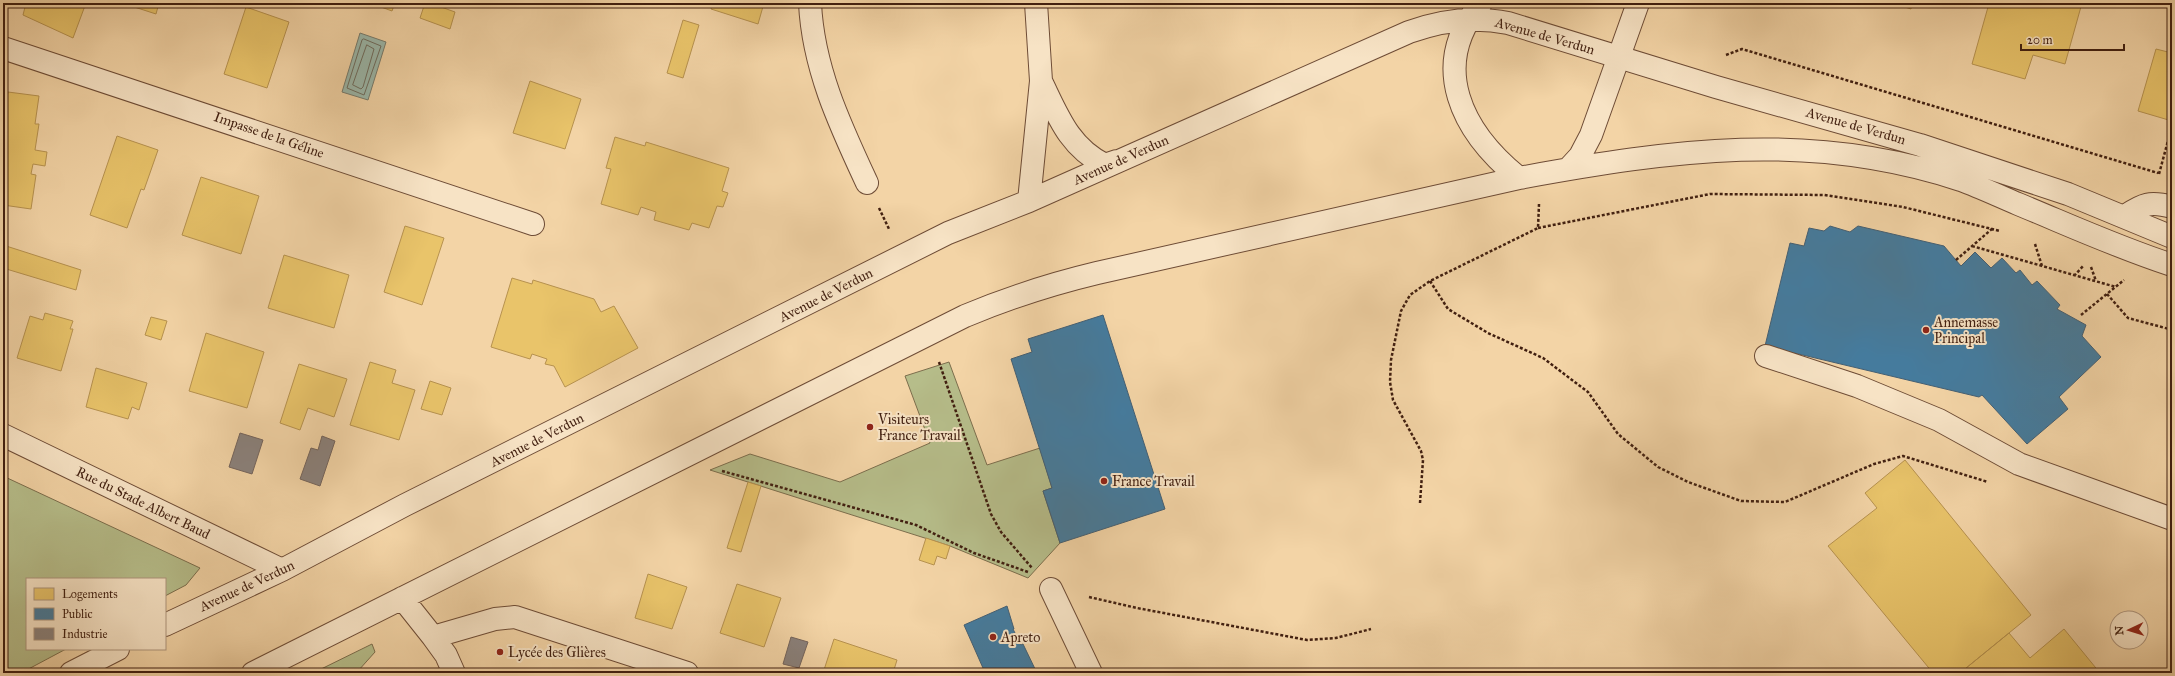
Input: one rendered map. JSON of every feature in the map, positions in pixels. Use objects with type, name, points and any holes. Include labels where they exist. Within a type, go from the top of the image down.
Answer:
[{"type":"street","points":[[810,3],[811,25],[825,82],[836,116],[867,183]]},
{"type":"street","points":[[1029,200],[1041,81],[1036,3]]},
{"type":"street","points":[[1569,168],[1580,156],[1591,135],[1638,3]]},
{"type":"street","points":[[1474,11],[1457,43],[1454,56],[1455,82],[1459,97],[1467,115],[1484,142],[1504,166],[1519,178]]},
{"type":"street","name":"Avenue de Verdun","points":[[166,625],[282,570],[405,505],[948,233],[1029,200],[1409,32],[1474,11],[1508,23],[1716,87],[1920,145],[2068,194],[2125,216],[2172,237]]},
{"type":"street","name":"Impasse de la Géline","points":[[3,48],[534,224]]},
{"type":"street","points":[[1041,81],[1073,141],[1088,156],[1105,165],[1120,160]]},
{"type":"street","name":"Avenue de Verdun","points":[[253,673],[965,316],[1034,290],[1097,273],[1519,178],[1569,168],[1704,150],[1750,149],[1827,151],[1882,159],[1963,181],[2124,248],[2172,265]]},
{"type":"street","points":[[2125,216],[2154,203],[2172,207]]},
{"type":"street","points":[[1766,356],[1858,386],[1939,420],[2020,464],[2172,519]]},
{"type":"street","name":"Rue du Stade Albert Baud","points":[[3,435],[282,570]]},
{"type":"street","points":[[1044,582],[1091,673]]},
{"type":"street","points":[[402,598],[446,655],[454,673]]},
{"type":"street","points":[[433,637],[495,619],[515,617],[687,673]]},
{"type":"street","points":[[71,673],[116,650]]},
{"type":"path","points":[[1726,55],[1742,49],[2165,175]]},
{"type":"path","points":[[2159,174],[2172,126]]},
{"type":"path","points":[[1538,228],[1540,174]]},
{"type":"path","points":[[867,183],[890,231]]},
{"type":"path","points":[[1420,503],[1423,460],[1421,451],[1393,400],[1390,382],[1391,360],[1401,311],[1410,295],[1430,281],[1538,228],[1710,194],[1824,194],[1903,207],[1993,228],[2007,233]]},
{"type":"path","points":[[1956,260],[1993,228]]},
{"type":"path","points":[[2028,241],[2043,246]]},
{"type":"path","points":[[2035,244],[2042,267]]},
{"type":"path","points":[[1972,246],[2116,287]]},
{"type":"path","points":[[2074,276],[2088,260],[2096,282]]},
{"type":"path","points":[[2081,315],[2127,278]]},
{"type":"path","points":[[1430,281],[1448,309],[1488,333],[1543,358],[1588,392],[1618,434],[1658,467],[1688,482],[1741,501],[1785,502],[1874,464],[1903,456],[1991,483]]},
{"type":"path","points":[[2107,294],[2128,318],[2170,329]]},
{"type":"path","points":[[938,359],[991,514],[1001,532],[1044,582]]},
{"type":"path","points":[[680,459],[916,525],[974,553],[1044,582],[1137,608],[1307,640],[1336,638],[1371,629]]},
{"type":"green space","points":[[949,362],[987,465],[1040,448],[1052,488],[1043,491],[1060,543],[1028,578],[950,546],[710,470],[750,454],[840,482],[930,443],[905,376]]},
{"type":"green space","points":[[3,476],[200,568],[186,585],[166,595],[166,578],[26,578],[26,650],[64,650],[21,673],[3,673]]},
{"type":"green space","points":[[372,644],[375,652],[358,671],[354,673],[313,673]]},
{"type":"water","points":[[360,33],[386,42],[368,100],[342,92]]},
{"type":"building: Logements","points":[[26,3],[86,3],[73,38],[23,15]]},
{"type":"building: Logements","points":[[122,3],[159,3],[156,14]]},
{"type":"building: Logements","points":[[370,3],[395,3],[392,11]]},
{"type":"building: Logements","points":[[425,3],[430,3],[455,12],[450,29],[420,18]]},
{"type":"building: Logements","points":[[713,3],[764,3],[758,24],[711,9]]},
{"type":"building: Logements","points":[[1892,3],[1912,3],[1911,9]]},
{"type":"building: Logements","points":[[1976,3],[2082,3],[2065,64],[2033,55],[2025,79],[1972,64],[1988,7]]},
{"type":"building: Logements","points":[[246,7],[289,22],[267,88],[224,74]]},
{"type":"building: Logements","points":[[683,20],[699,25],[683,78],[667,73]]},
{"type":"building: Logements","points":[[2156,49],[2172,53],[2172,121],[2138,111]]},
{"type":"building: Logements","points":[[530,81],[581,99],[565,149],[513,133]]},
{"type":"building: Logements","points":[[8,92],[39,96],[35,124],[39,124],[35,150],[47,152],[45,166],[33,164],[31,174],[36,175],[31,209],[3,205],[3,119]]},
{"type":"building: Logements","points":[[117,136],[158,150],[144,190],[141,189],[127,228],[90,215]]},
{"type":"building: Logements","points":[[615,137],[645,146],[646,142],[729,168],[722,191],[728,193],[723,207],[717,206],[709,228],[692,223],[689,230],[654,220],[656,212],[641,207],[638,215],[601,204],[611,169],[606,168]]},
{"type":"building: Logements","points":[[201,177],[259,196],[241,254],[182,235]]},
{"type":"building: Logements","points":[[405,226],[444,238],[422,305],[384,292]]},
{"type":"building: Logements","points":[[3,245],[81,270],[76,290],[3,268]]},
{"type":"building: Logements","points":[[284,255],[349,275],[334,328],[268,308]]},
{"type":"building: Logements","points":[[512,278],[532,284],[533,280],[594,299],[601,312],[614,306],[638,348],[565,387],[554,366],[545,364],[547,359],[532,354],[530,359],[491,347]]},
{"type":"building: Logements","points":[[45,313],[73,321],[70,329],[73,329],[61,371],[17,358],[30,316],[43,320]]},
{"type":"building: Logements","points":[[151,317],[167,321],[161,340],[145,335]]},
{"type":"building: Logements","points":[[206,333],[264,352],[247,408],[189,391]]},
{"type":"building: Logements","points":[[370,362],[396,370],[392,383],[415,390],[399,440],[350,425]]},
{"type":"building: Logements","points":[[299,364],[347,379],[334,417],[308,408],[300,430],[280,423]]},
{"type":"building: Logements","points":[[96,368],[147,383],[139,410],[132,407],[128,419],[86,407]]},
{"type":"building: Logements","points":[[430,381],[451,388],[442,415],[421,409]]},
{"type":"building: Logements","points":[[1905,460],[2031,615],[1960,673],[1933,673],[1828,546],[1877,508],[1865,493]]},
{"type":"building: Logements","points":[[748,482],[761,486],[741,552],[727,548]]},
{"type":"building: Logements","points":[[926,538],[950,546],[946,559],[937,556],[934,565],[919,560]]},
{"type":"building: Logements","points":[[648,574],[687,587],[672,629],[635,618]]},
{"type":"building: Logements","points":[[737,584],[781,598],[764,647],[720,633]]},
{"type":"building: Logements","points":[[2064,629],[2100,673],[1960,673],[2009,633],[2030,658]]},
{"type":"building: Logements","points":[[834,639],[897,660],[893,673],[823,673]]},
{"type":"building: Public","name":"Annemasse Principal","points":[[1830,226],[1850,232],[1858,226],[1944,246],[1961,266],[1975,252],[1991,268],[2002,258],[2016,273],[2020,270],[2032,285],[2037,281],[2060,305],[2057,309],[2086,325],[2082,336],[2101,357],[2059,397],[2068,409],[2027,444],[1982,395],[1979,397],[1765,346],[1790,243],[1804,246],[1809,228],[1824,231]]},
{"type":"building: Public","points":[[1103,315],[1165,509],[1060,543],[1043,491],[1052,488],[1011,359],[1032,352],[1028,339]]},
{"type":"building: Public","name":"Apreto","points":[[1007,606],[1013,629],[1021,645],[1023,644],[1037,673],[981,673],[983,668],[964,625]]},
{"type":"building: Industrie","points":[[240,433],[263,440],[252,474],[229,467]]},
{"type":"building: Industrie","points":[[322,436],[335,441],[320,486],[300,479],[311,448],[318,450]]},
{"type":"building: Industrie","points":[[791,637],[808,642],[799,668],[783,664]]},
{"type":"place","name":"Annemasse Principal","points":[[1926,330]]},
{"type":"place","name":"Visiteurs France Travail","points":[[870,427]]},
{"type":"place","name":"France Travail","points":[[1104,481]]},
{"type":"place","name":"Apreto","points":[[993,637]]},
{"type":"place","name":"Lycée des Glières","points":[[500,652]]}]
